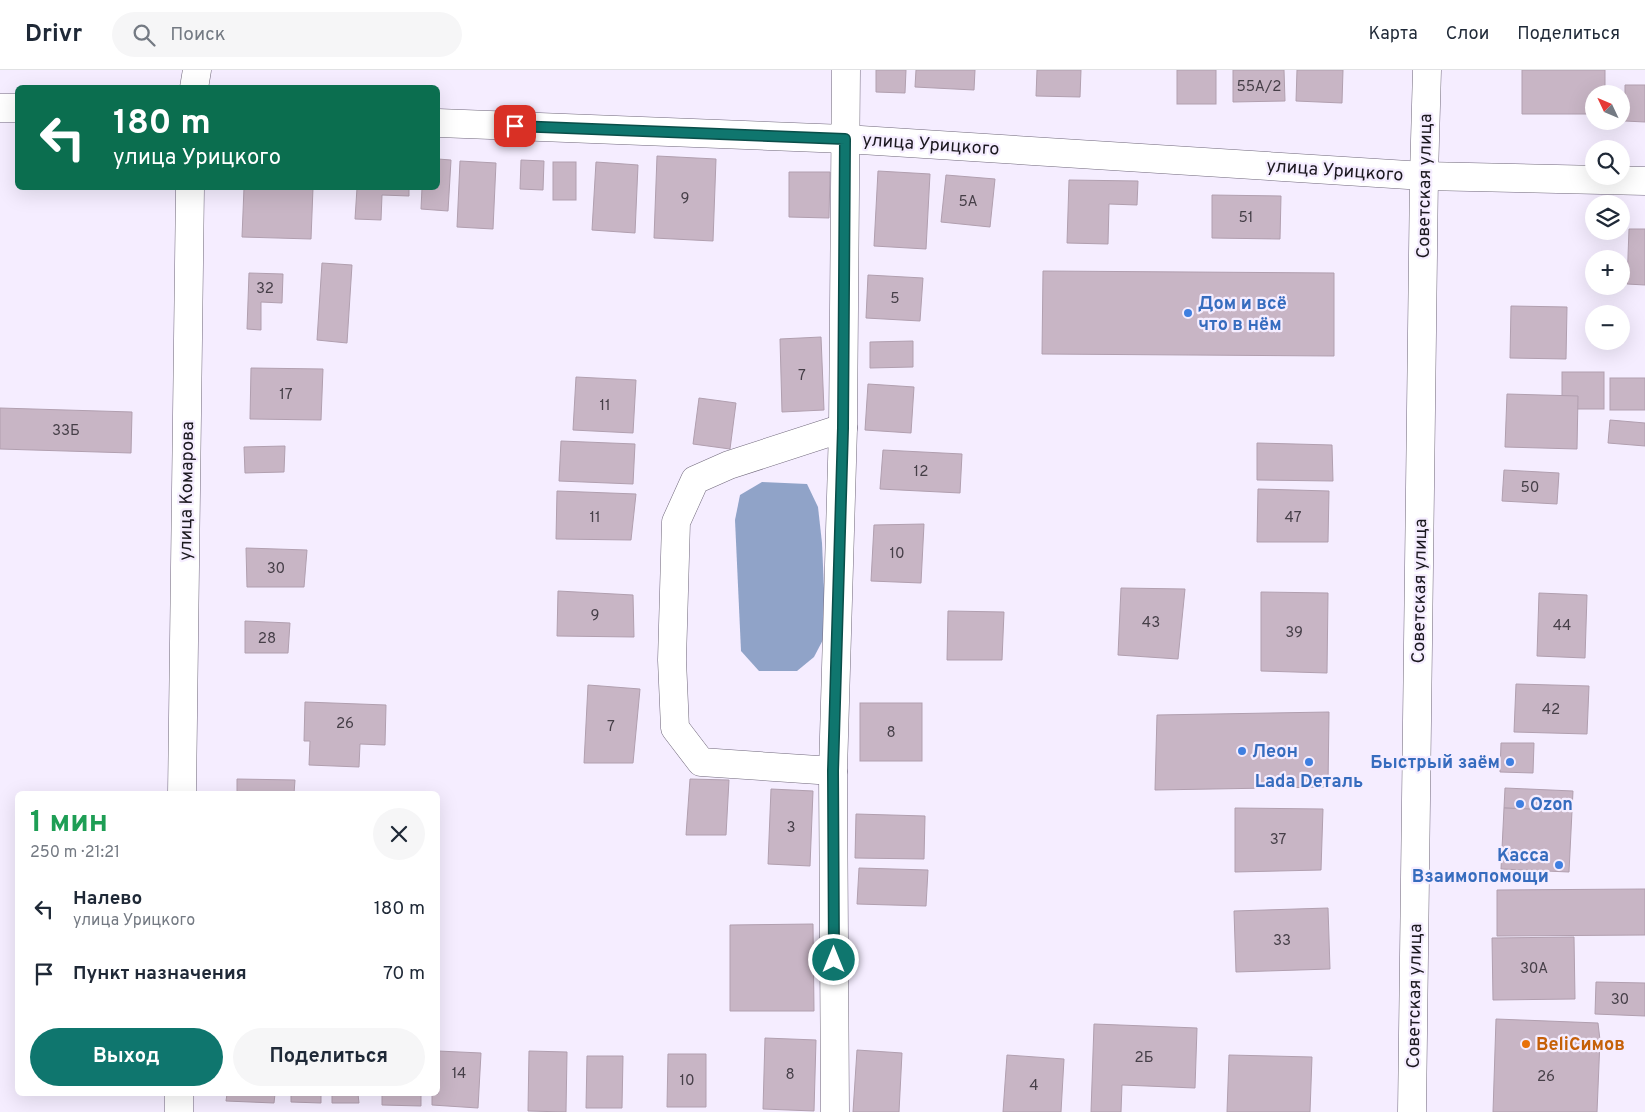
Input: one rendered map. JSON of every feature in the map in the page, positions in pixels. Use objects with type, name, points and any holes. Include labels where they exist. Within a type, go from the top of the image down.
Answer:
[{"type":"street","points":[[194,85],[197,70]]},
{"type":"street","points":[[835,1112],[833,771],[843,428],[846,70]]},
{"type":"street","name":"Советская улица","points":[[1412,1112],[1426,70]]},
{"type":"street","points":[[0,108],[15,108]]},
{"type":"street","name":"улица Урицкого","points":[[440,123],[845,139],[1424,176],[1645,181]]},
{"type":"street","name":"улица Комарова","points":[[182,791],[190,190]]},
{"type":"street","points":[[833,771],[701,762],[675,728],[672,660],[676,522],[695,480],[729,465],[843,428]]},
{"type":"street","points":[[178,1112],[179,1096]]},
{"type":"water","points":[[762,482],[807,484],[818,507],[822,543],[826,634],[814,657],[797,671],[759,671],[741,651],[735,520],[740,495]]},
{"type":"building","points":[[876,70],[906,70],[905,93],[876,92]]},
{"type":"building","points":[[916,70],[975,70],[974,90],[915,87]]},
{"type":"building","points":[[1037,70],[1081,70],[1080,97],[1036,96]]},
{"type":"building","points":[[1177,70],[1216,70],[1216,104],[1177,104]]},
{"type":"building","points":[[1233,70],[1284,70],[1285,101],[1233,102]]},
{"type":"building","points":[[1297,70],[1343,70],[1342,103],[1296,101]]},
{"type":"building","points":[[1522,70],[1605,70],[1605,85],[1585,85],[1585,114],[1522,114]]},
{"type":"building","points":[[1630,85],[1645,85],[1645,122],[1630,121]]},
{"type":"building","points":[[657,156],[716,159],[713,241],[654,238]]},
{"type":"building","points":[[440,159],[451,160],[448,211],[421,209],[422,190],[440,190]]},
{"type":"building","points":[[521,160],[544,161],[543,190],[520,189]]},
{"type":"building","points":[[460,161],[496,163],[493,229],[457,227]]},
{"type":"building","points":[[553,162],[576,162],[576,200],[553,200]]},
{"type":"building","points":[[596,162],[638,165],[635,233],[592,230]]},
{"type":"building","points":[[878,171],[930,174],[926,249],[874,246]]},
{"type":"building","points":[[789,172],[830,172],[829,218],[789,217]]},
{"type":"building","points":[[946,175],[995,179],[990,227],[941,222]]},
{"type":"building","points":[[1069,180],[1138,181],[1137,205],[1109,204],[1108,244],[1067,243]]},
{"type":"building","points":[[244,190],[313,190],[311,239],[242,237]]},
{"type":"building","points":[[357,190],[409,190],[409,196],[382,195],[381,220],[355,219]]},
{"type":"building","points":[[1212,195],[1281,196],[1280,239],[1212,238]]},
{"type":"building","points":[[1630,229],[1645,229],[1645,285],[1630,284],[1630,250],[1628,250]]},
{"type":"building","points":[[322,263],[352,265],[347,343],[317,340]]},
{"type":"building","name":"Дом и всё что в нём","points":[[1043,271],[1334,273],[1334,356],[1042,354]]},
{"type":"building","points":[[249,273],[283,274],[282,303],[261,302],[261,330],[247,329]]},
{"type":"building","points":[[868,275],[923,278],[920,321],[866,318]]},
{"type":"building","points":[[1511,306],[1567,307],[1566,359],[1510,358]]},
{"type":"building","points":[[821,337],[824,410],[782,412],[780,339]]},
{"type":"building","points":[[913,341],[913,367],[870,368],[870,342]]},
{"type":"building","points":[[251,368],[323,369],[321,420],[250,419]]},
{"type":"building","points":[[1562,372],[1604,372],[1604,409],[1562,409]]},
{"type":"building","points":[[576,377],[636,380],[633,433],[573,430]]},
{"type":"building","points":[[1610,378],[1645,378],[1645,410],[1610,410]]},
{"type":"building","points":[[868,384],[914,387],[911,433],[865,430]]},
{"type":"building","points":[[1507,394],[1578,396],[1577,449],[1505,447]]},
{"type":"building","points":[[699,398],[736,403],[730,449],[693,444]]},
{"type":"building","points":[[0,408],[132,412],[131,453],[0,449]]},
{"type":"building","points":[[1610,420],[1645,423],[1645,446],[1608,443]]},
{"type":"building","points":[[561,441],[635,444],[633,484],[559,481]]},
{"type":"building","points":[[1257,443],[1332,445],[1333,481],[1257,480]]},
{"type":"building","points":[[285,446],[284,472],[245,473],[244,447]]},
{"type":"building","points":[[883,450],[962,454],[960,493],[880,489]]},
{"type":"building","points":[[1504,470],[1559,473],[1557,504],[1502,501]]},
{"type":"building","points":[[1258,489],[1329,491],[1328,542],[1257,542]]},
{"type":"building","points":[[557,491],[636,494],[631,540],[556,539]]},
{"type":"building","points":[[924,524],[921,583],[871,581],[874,525]]},
{"type":"building","points":[[246,548],[307,550],[304,587],[247,587]]},
{"type":"building","points":[[1121,588],[1185,589],[1178,659],[1118,655]]},
{"type":"building","points":[[558,591],[633,595],[634,637],[557,636]]},
{"type":"building","points":[[1261,592],[1328,593],[1327,673],[1261,671]]},
{"type":"building","points":[[1539,593],[1587,595],[1585,658],[1537,656]]},
{"type":"building","points":[[948,611],[1004,612],[1002,660],[947,660]]},
{"type":"building","points":[[245,621],[290,623],[288,653],[245,653]]},
{"type":"building","points":[[1516,684],[1589,686],[1587,734],[1514,732]]},
{"type":"building","points":[[588,685],[640,689],[633,763],[584,763]]},
{"type":"building","points":[[305,702],[386,705],[385,745],[360,744],[359,767],[309,765],[310,741],[304,741]]},
{"type":"building","points":[[860,703],[922,703],[922,761],[860,761]]},
{"type":"building","name":"Леон","points":[[1329,712],[1328,787],[1155,790],[1157,715]]},
{"type":"building","points":[[1501,743],[1534,743],[1533,773],[1500,772]]},
{"type":"building","points":[[237,779],[295,780],[294,791],[237,791]]},
{"type":"building","points":[[690,779],[729,780],[726,835],[686,835]]},
{"type":"building","points":[[1505,788],[1573,791],[1572,811],[1504,808]]},
{"type":"building","points":[[771,789],[813,791],[810,866],[768,864]]},
{"type":"building","points":[[1235,808],[1323,809],[1321,870],[1235,872]]},
{"type":"building","points":[[1504,808],[1572,811],[1569,872],[1501,869]]},
{"type":"building","points":[[856,814],[925,816],[924,859],[855,858]]},
{"type":"building","points":[[859,868],[928,870],[926,906],[857,904]]},
{"type":"building","points":[[1645,889],[1645,935],[1497,936],[1497,890]]},
{"type":"building","points":[[1328,908],[1330,969],[1236,972],[1234,911]]},
{"type":"building","points":[[813,924],[814,1011],[730,1011],[730,925]]},
{"type":"building","points":[[1574,937],[1575,999],[1493,1000],[1492,938]]},
{"type":"building","points":[[1596,982],[1645,983],[1645,1016],[1595,1014]]},
{"type":"building","points":[[1496,1019],[1598,1023],[1600,1040],[1597,1112],[1493,1112]]},
{"type":"building","points":[[1094,1024],[1197,1028],[1195,1088],[1122,1085],[1121,1112],[1091,1112]]},
{"type":"building","points":[[765,1038],[816,1040],[814,1111],[763,1109]]},
{"type":"building","points":[[857,1050],[902,1053],[899,1112],[853,1112]]},
{"type":"building","points":[[440,1051],[481,1053],[478,1108],[432,1105],[432,1096],[440,1096]]},
{"type":"building","points":[[529,1051],[567,1052],[566,1112],[528,1111]]},
{"type":"building","points":[[668,1054],[706,1054],[706,1107],[667,1107]]},
{"type":"building","points":[[1007,1055],[1064,1059],[1061,1112],[1003,1112]]},
{"type":"building","points":[[1229,1055],[1312,1057],[1310,1112],[1227,1112]]},
{"type":"building","points":[[587,1056],[623,1056],[622,1108],[586,1108]]},
{"type":"building","points":[[227,1096],[275,1096],[274,1103],[226,1101]]},
{"type":"building","points":[[291,1096],[321,1096],[321,1103],[291,1102]]},
{"type":"building","points":[[332,1096],[358,1096],[359,1103],[332,1103]]},
{"type":"building","points":[[382,1096],[421,1096],[421,1106],[382,1105]]},
{"type":"place","name":"Дом и всё что в нём","points":[[1188,313]]},
{"type":"place","name":"Леон","points":[[1242,751]]},
{"type":"place","name":"Lada Dеталь","points":[[1309,762]]},
{"type":"place","name":"Быстрый заём","points":[[1510,762]]},
{"type":"place","name":"Ozon","points":[[1520,804]]},
{"type":"place","name":"Касса Взаимопомощи","points":[[1559,865]]},
{"type":"place","name":"BeliСимов","points":[[1526,1044]]},
{"type":"route","points":[[515,126],[845,139],[843,428],[833,771],[834,960]]}]
